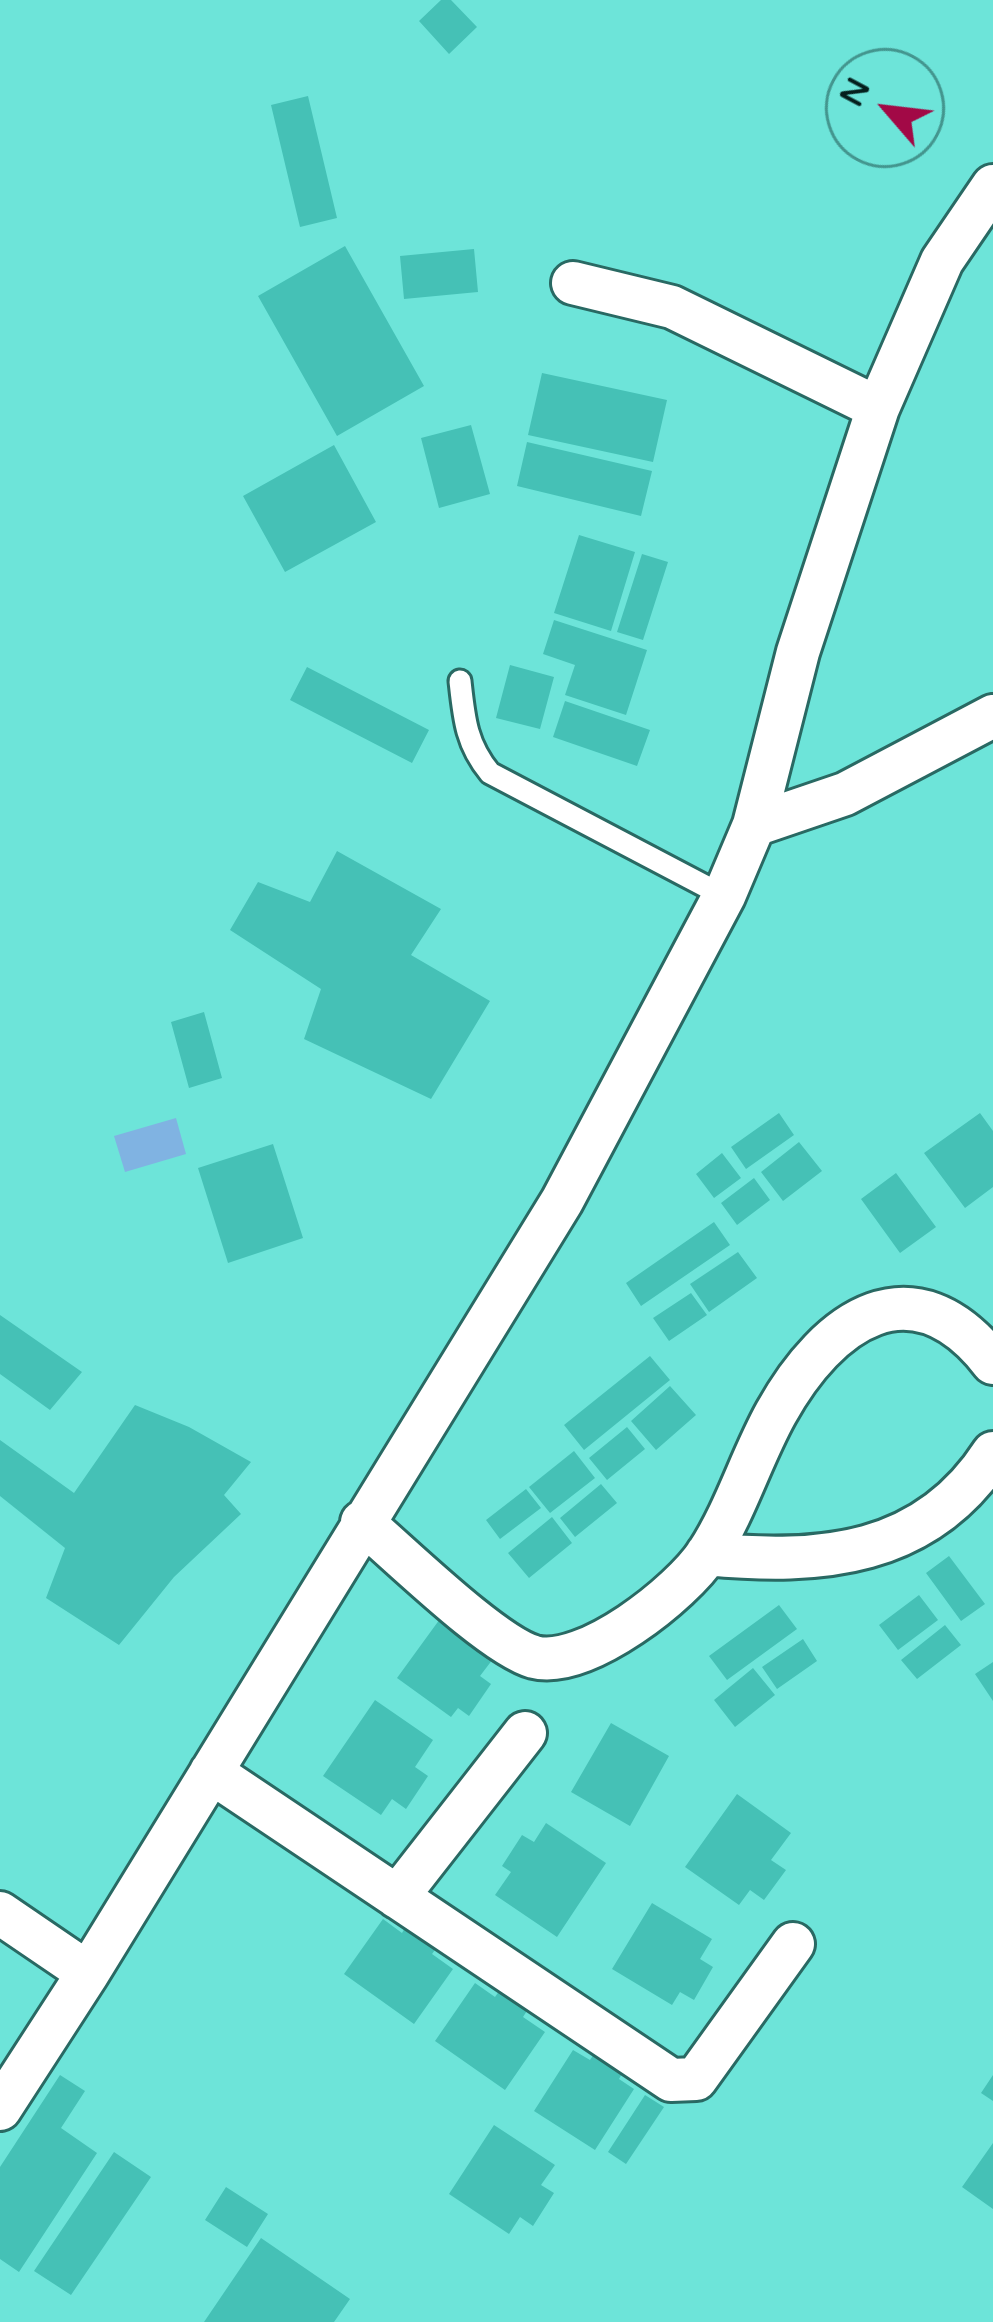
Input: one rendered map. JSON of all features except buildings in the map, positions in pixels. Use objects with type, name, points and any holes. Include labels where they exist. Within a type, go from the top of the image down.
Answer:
[{"type":"street","points":[[0,2109],[562,1201],[724,896],[754,826],[798,652],[878,409],[942,261],[993,186]]},
{"type":"street","points":[[572,284],[672,307],[878,409]]},
{"type":"street","points":[[754,826],[845,794],[993,716]]},
{"type":"street","points":[[362,1522],[501,1640],[537,1658],[576,1653],[647,1612],[707,1554],[777,1410],[803,1372],[845,1330],[880,1309],[924,1309],[973,1337],[993,1363]]},
{"type":"street","points":[[707,1554],[772,1561],[818,1558],[888,1544],[976,1479],[993,1453]]},
{"type":"street","points":[[397,1897],[525,1733]]},
{"type":"street","points":[[211,1772],[671,2080],[695,2079],[793,1944]]},
{"type":"street","points":[[0,1913],[88,1972]]},
{"type":"lane","points":[[460,682],[465,732],[490,773],[724,896]]},
{"type":"water","points":[[176,1118],[186,1154],[125,1172],[114,1136]]}]
